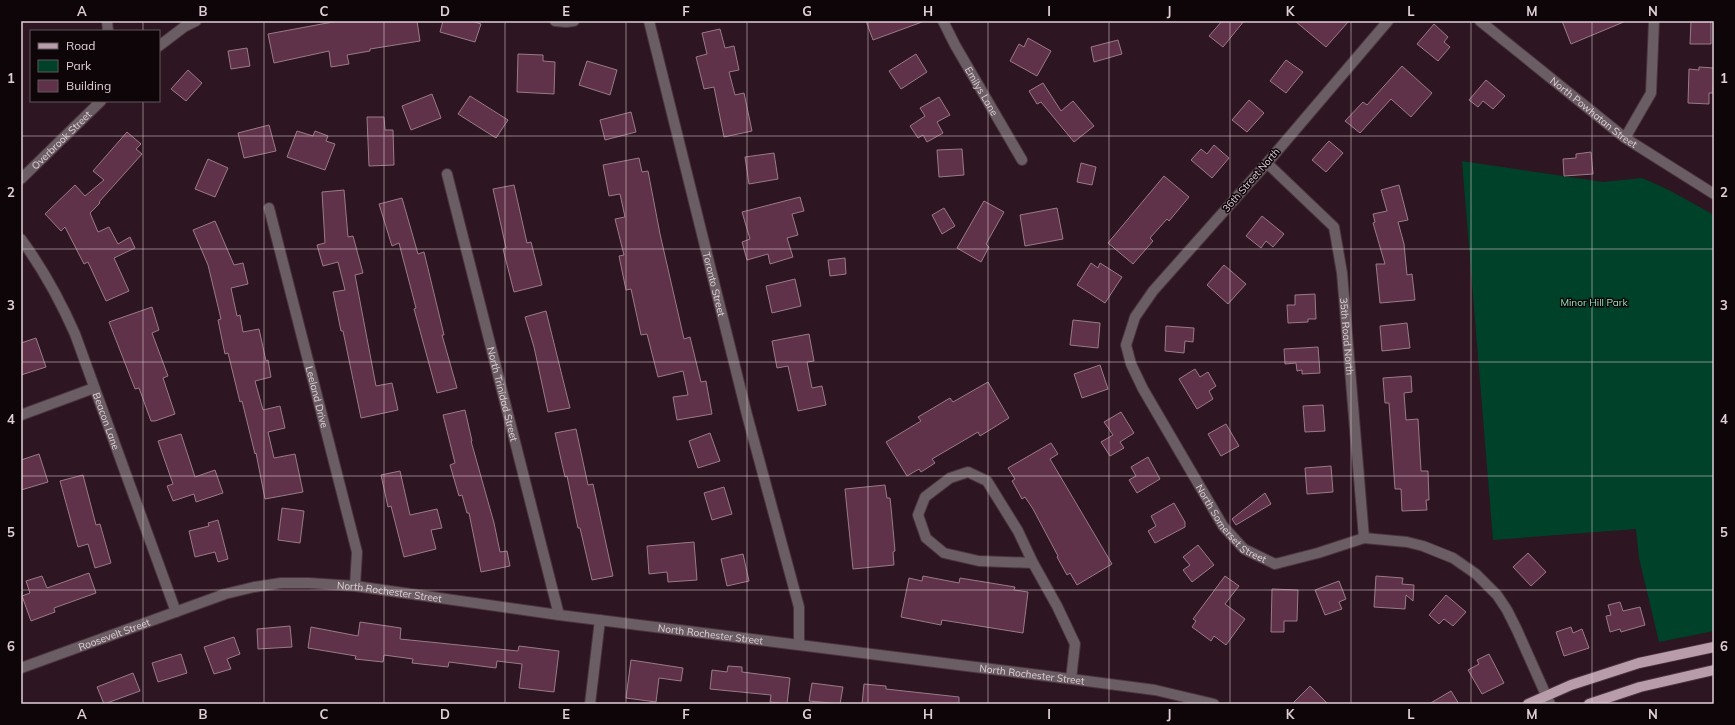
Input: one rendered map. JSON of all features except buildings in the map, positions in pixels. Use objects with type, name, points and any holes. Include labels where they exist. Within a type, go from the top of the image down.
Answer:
[{"type":"main road","points":[[1528,704],[1548,700],[1571,685],[1639,663],[1714,647]]},
{"type":"main road","points":[[1589,704],[1640,687],[1714,670]]},
{"type":"street","points":[[160,45],[184,27],[196,21]]},
{"type":"street","points":[[554,21],[574,21]]},
{"type":"street","name":"Toronto Street","points":[[649,21],[747,414],[799,607],[799,644]]},
{"type":"street","name":"Emilys Lane","points":[[943,21],[954,44],[1022,160]]},
{"type":"street","name":"36th Street North","points":[[1126,345],[1135,317],[1153,291],[1267,163],[1388,21]]},
{"type":"street","name":"North Powhatan Street","points":[[1480,21],[1625,138],[1714,194]]},
{"type":"street","points":[[1625,138],[1651,93],[1654,21]]},
{"type":"street","name":"Overbrook Street","points":[[21,179],[100,102]]},
{"type":"street","name":"35th Road North","points":[[1267,163],[1334,227],[1342,273],[1364,538]]},
{"type":"street","name":"North Trinidad Street","points":[[447,174],[559,615]]},
{"type":"street","name":"Leeland Drive","points":[[269,208],[357,552],[355,586]]},
{"type":"street","name":"Beacon Lane","points":[[21,239],[60,299],[75,334],[176,612]]},
{"type":"street","name":"North Somerset Street","points":[[1126,345],[1131,364],[1143,388],[1223,526],[1244,549],[1275,564],[1318,553],[1364,538],[1402,541],[1423,546],[1453,558],[1476,574],[1497,595],[1507,610],[1517,630],[1548,700]]},
{"type":"street","points":[[21,415],[94,388]]},
{"type":"street","points":[[1033,563],[979,561],[944,553],[926,538],[918,515],[925,497],[950,478],[968,472],[988,481],[1018,531],[1033,563],[1058,606],[1075,644],[1071,678]]},
{"type":"street","name":"North Rochester Street","points":[[208,600],[254,587],[281,583],[355,586],[559,615],[1071,678],[1155,690],[1214,704]]},
{"type":"street","name":"Roosevelt Street","points":[[21,668],[208,600]]},
{"type":"street","points":[[590,704],[600,620]]},
{"type":"green space","name":"Minor Hill Park","points":[[1462,161],[1603,182],[1642,178],[1669,190],[1714,215],[1714,631],[1659,642],[1639,558],[1636,529],[1493,540]]}]
